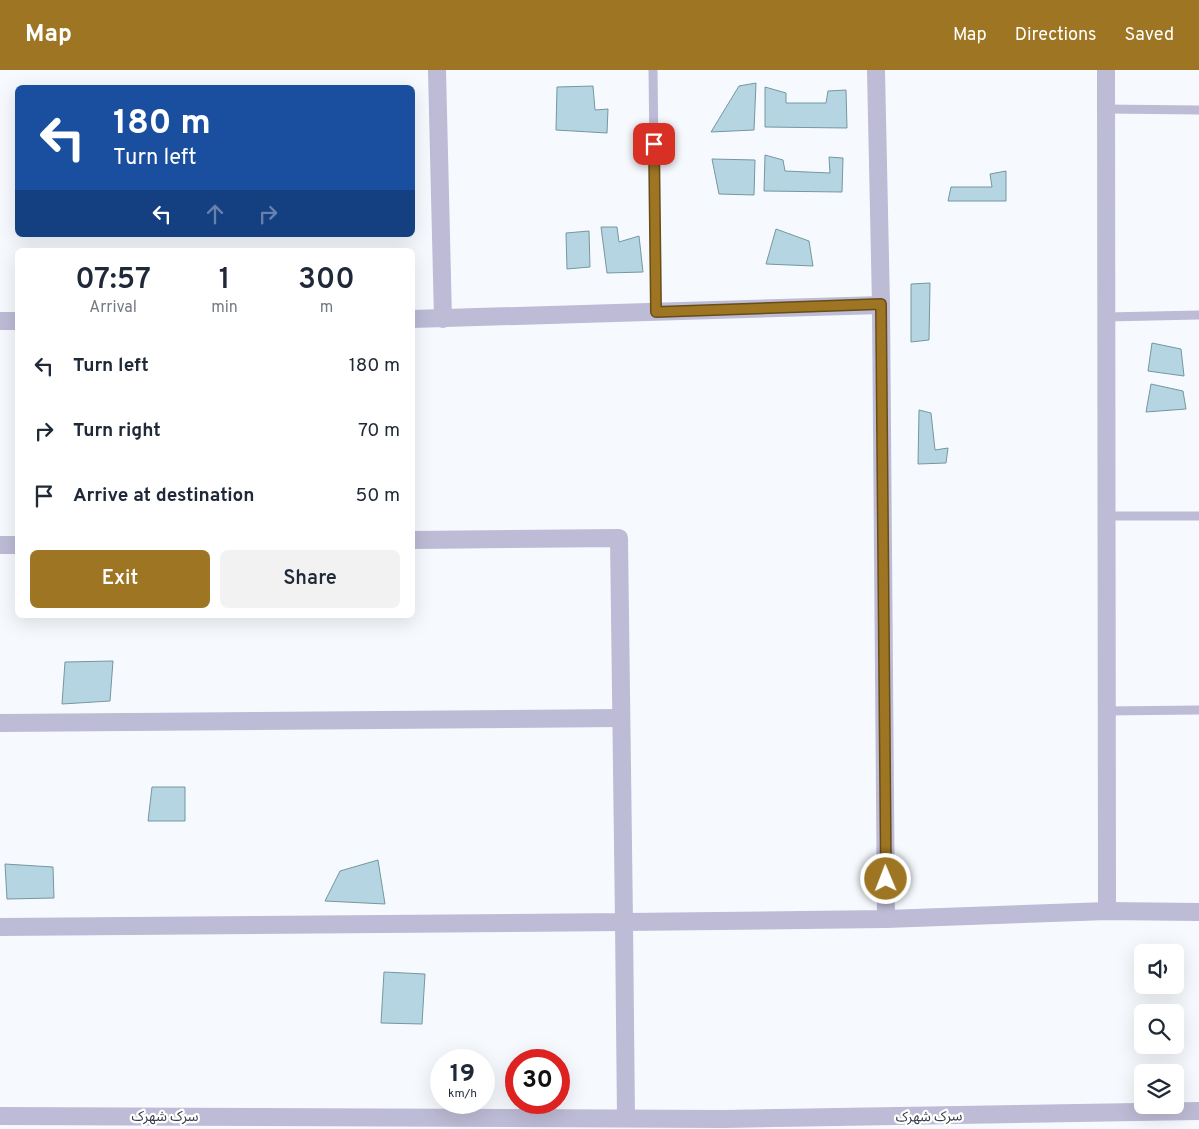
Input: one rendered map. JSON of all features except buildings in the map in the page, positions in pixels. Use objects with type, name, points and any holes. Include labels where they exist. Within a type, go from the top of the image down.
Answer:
[{"type":"street","points":[[437,70],[443,319]]},
{"type":"street","points":[[876,70],[881,304],[886,919]]},
{"type":"street","points":[[1106,70],[1107,911]]},
{"type":"street","points":[[415,319],[881,304]]},
{"type":"street","points":[[0,321],[15,321]]},
{"type":"street","points":[[415,540],[619,538],[626,1118]]},
{"type":"street","points":[[0,545],[15,545]]},
{"type":"street","points":[[0,723],[621,718]]},
{"type":"street","points":[[0,927],[886,919],[1107,911],[1199,912]]},
{"type":"street","name":"سرک شهرک","points":[[0,1116],[626,1118],[722,1124],[1199,1111]]},
{"type":"lane","points":[[653,70],[656,312]]},
{"type":"lane","points":[[1106,109],[1199,110]]},
{"type":"lane","points":[[1106,317],[1199,315]]},
{"type":"lane","points":[[1106,516],[1199,516]]},
{"type":"lane","points":[[1106,711],[1199,710]]},
{"type":"route","points":[[654,144],[656,312],[881,304],[886,879]]}]
